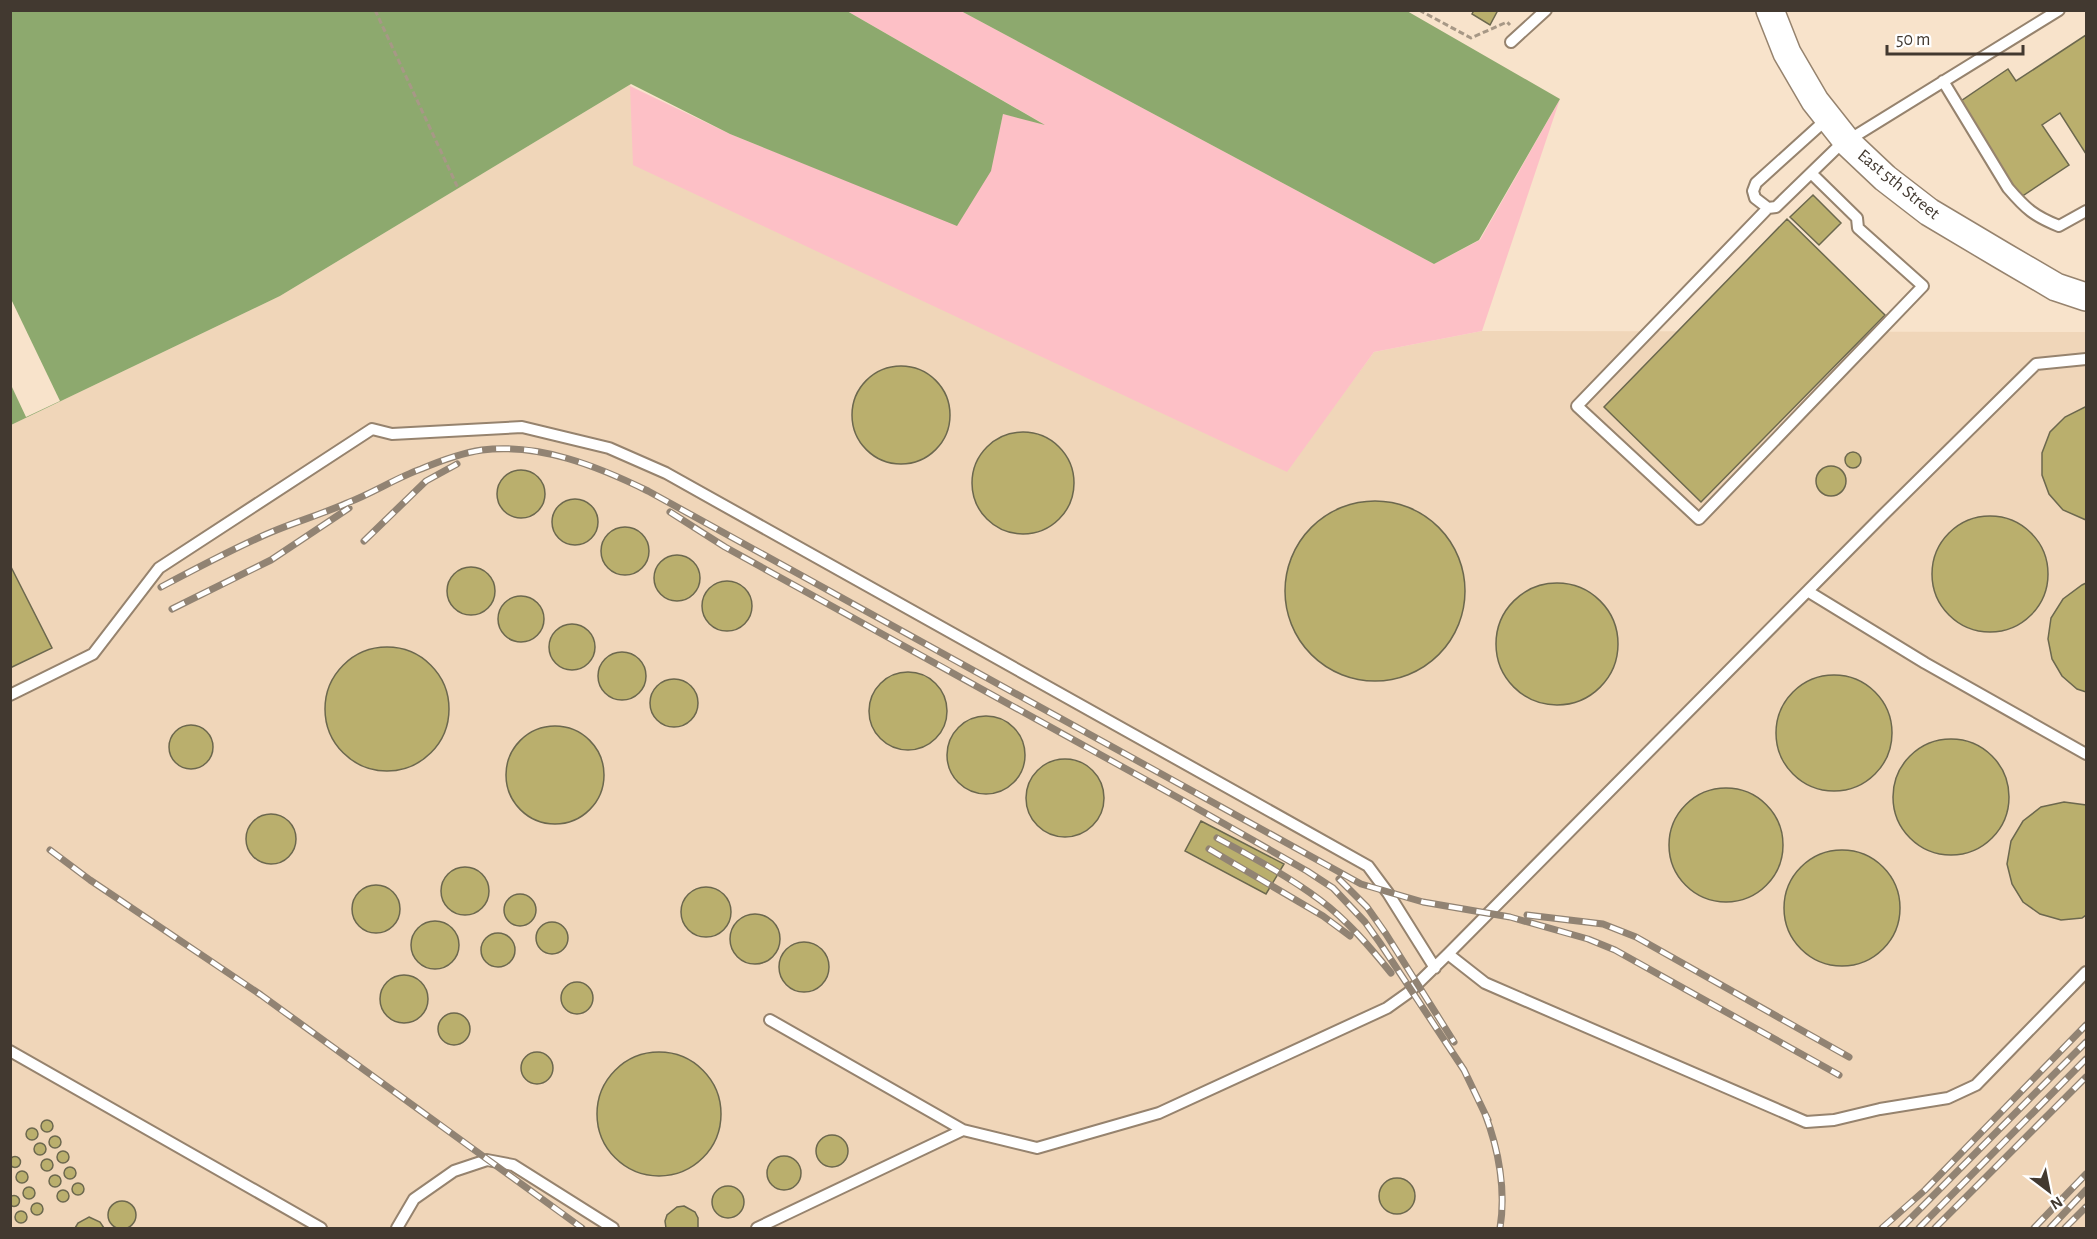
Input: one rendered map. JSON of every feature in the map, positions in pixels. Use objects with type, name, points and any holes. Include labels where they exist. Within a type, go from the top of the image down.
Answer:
[{"type":"street","name":"East 5th Street","points":[[1770,10],[1786,53],[1815,101],[1846,141],[1885,178],[1929,212],[2056,286],[2086,297]]},
{"type":"lane","points":[[1511,42],[1546,10]]},
{"type":"lane","points":[[1811,173],[1857,218],[1858,228],[1923,286],[1699,519],[1577,406],[1768,208],[1776,207],[1811,173],[1846,141],[2059,10]]},
{"type":"lane","points":[[1943,81],[2008,188],[2018,200],[2037,217],[2059,226],[2086,212]]},
{"type":"lane","points":[[1768,208],[1755,198],[1753,191],[1756,183],[1828,118]]},
{"type":"lane","points":[[770,1020],[963,1130],[1037,1148],[1159,1113],[1387,1008],[1408,993],[1435,968],[1809,592],[1882,515],[2036,364],[2086,359]]},
{"type":"lane","points":[[10,695],[93,654],[159,568],[372,429],[392,434],[522,427],[609,447],[666,472],[1368,866],[1388,893],[1435,968]]},
{"type":"lane","points":[[1809,592],[1925,663],[2086,754]]},
{"type":"lane","points":[[1448,954],[1485,983],[1806,1122],[1834,1120],[1880,1109],[1948,1098],[1976,1085],[2086,972]]},
{"type":"lane","points":[[10,1052],[321,1228]]},
{"type":"lane","points":[[758,1228],[963,1130]]},
{"type":"lane","points":[[397,1228],[414,1199],[454,1171],[487,1160],[513,1166],[613,1228]]},
{"type":"path","points":[[375,10],[458,188]]},
{"type":"path","points":[[1419,10],[1471,38],[1507,22],[1522,32]]},
{"type":"shaded area","points":[[11,11],[847,11],[1045,125],[1003,114],[991,171],[957,226],[730,134],[631,84],[280,296],[11,425]]},
{"type":"shaded area","points":[[847,11],[961,11],[1434,264],[1480,240],[1560,99],[1482,331],[1374,352],[1287,472],[633,165],[630,86],[730,134],[957,225],[990,171],[1003,114],[1042,123]]},
{"type":"shaded area","points":[[961,11],[1407,11],[1560,99],[1479,240],[1434,264]]},
{"type":"shaded area","points":[[631,84],[630,86],[1286,471],[1374,352],[1482,331],[2086,332],[2086,1228],[11,1228],[11,425],[280,296]]},
{"type":"pier","points":[[11,299],[60,401],[26,417],[11,385]]},
{"type":"building","points":[[1474,10],[1498,10],[1490,25],[1472,14]]},
{"type":"building","points":[[2086,35],[2086,154],[2060,113],[2042,125],[2069,165],[2021,197],[1958,103],[2008,69],[2016,81]]},
{"type":"building","points":[[1813,195],[1841,223],[1819,245],[1790,217]]},
{"type":"building","points":[[1787,219],[1885,315],[1701,502],[1604,407]]},
{"type":"building","points":[[901,366],[920,370],[935,381],[946,396],[950,415],[946,434],[935,449],[920,460],[901,464],[882,460],[867,449],[856,434],[852,415],[856,396],[867,381],[882,370]]},
{"type":"building","points":[[2086,407],[2086,520],[2063,510],[2049,494],[2042,475],[2042,453],[2050,432],[2065,417]]},
{"type":"building","points":[[1023,432],[1042,436],[1059,447],[1070,464],[1074,483],[1070,502],[1059,519],[1042,530],[1023,534],[1004,530],[987,519],[976,502],[972,483],[976,464],[987,447],[1004,436]]},
{"type":"building","points":[[1850,452],[1856,452],[1861,460],[1859,466],[1850,468],[1845,463],[1845,457]]},
{"type":"building","points":[[1831,466],[1837,467],[1845,475],[1845,487],[1837,495],[1831,496],[1825,495],[1817,487],[1816,481],[1817,475],[1825,467]]},
{"type":"building","points":[[516,470],[526,470],[538,477],[545,489],[545,499],[538,511],[526,518],[516,518],[501,507],[497,499],[497,489],[508,474]]},
{"type":"building","points":[[575,499],[591,506],[598,522],[591,538],[575,545],[559,538],[552,522],[559,506]]},
{"type":"building","points":[[1375,501],[1393,502],[1410,507],[1439,527],[1459,556],[1464,573],[1464,609],[1459,626],[1439,655],[1410,675],[1393,680],[1375,681],[1357,680],[1340,675],[1311,655],[1291,626],[1286,609],[1285,591],[1286,573],[1291,556],[1311,527],[1340,507],[1357,502]]},
{"type":"building","points":[[1990,516],[2012,520],[2031,533],[2044,552],[2048,574],[2044,596],[2031,615],[2012,628],[1990,632],[1968,628],[1949,615],[1936,596],[1932,574],[1936,552],[1949,533],[1968,520]]},
{"type":"building","points":[[620,527],[630,527],[642,534],[649,546],[649,556],[642,568],[630,575],[620,575],[605,564],[601,556],[601,546],[612,531]]},
{"type":"building","points":[[682,555],[694,561],[699,569],[699,587],[694,595],[686,600],[672,601],[664,598],[657,591],[654,573],[657,565],[664,558]]},
{"type":"building","points":[[10,565],[52,648],[10,668]]},
{"type":"building","points":[[471,567],[488,574],[495,591],[488,608],[471,615],[454,608],[447,591],[454,574]]},
{"type":"building","points":[[727,581],[736,583],[747,592],[752,606],[750,615],[741,626],[727,631],[718,629],[707,620],[702,606],[704,597],[713,586]]},
{"type":"building","points":[[1557,583],[1580,588],[1591,593],[1600,601],[1608,610],[1613,621],[1618,644],[1613,667],[1608,678],[1600,687],[1591,695],[1580,700],[1557,705],[1534,700],[1523,695],[1514,687],[1506,678],[1501,667],[1496,644],[1501,621],[1506,610],[1514,601],[1523,593],[1534,588]]},
{"type":"building","points":[[2086,583],[2086,692],[2077,689],[2062,676],[2052,659],[2048,639],[2051,618],[2063,599]]},
{"type":"building","points":[[526,596],[538,602],[543,610],[543,628],[538,636],[530,641],[516,642],[508,639],[501,632],[498,614],[501,606],[508,599]]},
{"type":"building","points":[[577,624],[589,630],[594,638],[594,656],[589,664],[581,669],[567,670],[559,667],[552,660],[549,642],[552,634],[559,627]]},
{"type":"building","points":[[387,647],[411,652],[431,665],[444,685],[449,709],[444,733],[431,753],[411,766],[387,771],[363,766],[343,753],[330,733],[325,709],[330,685],[343,665],[363,652]]},
{"type":"building","points":[[622,652],[639,659],[646,676],[639,693],[622,700],[605,693],[598,676],[605,659]]},
{"type":"building","points":[[908,672],[923,675],[940,689],[947,711],[944,726],[930,743],[908,750],[893,747],[876,733],[869,711],[872,696],[886,679]]},
{"type":"building","points":[[1834,675],[1856,680],[1875,692],[1887,711],[1892,733],[1887,755],[1875,774],[1856,786],[1834,791],[1812,786],[1793,774],[1781,755],[1776,733],[1781,711],[1793,692],[1812,680]]},
{"type":"building","points":[[669,679],[679,679],[691,686],[698,698],[698,708],[691,720],[679,727],[669,727],[654,716],[650,708],[650,698],[661,683]]},
{"type":"building","points":[[986,716],[1001,719],[1014,727],[1022,740],[1025,755],[1022,770],[1014,783],[1001,791],[986,794],[971,791],[958,783],[950,770],[947,755],[950,740],[958,727],[971,719]]},
{"type":"building","points":[[191,725],[200,726],[207,731],[212,738],[212,756],[207,763],[200,768],[191,769],[182,768],[175,763],[170,756],[169,747],[170,738],[175,731],[182,726]]},
{"type":"building","points":[[555,726],[574,730],[590,740],[600,756],[604,775],[600,794],[590,810],[574,820],[555,824],[536,820],[520,810],[510,794],[506,775],[510,756],[520,740],[536,730]]},
{"type":"building","points":[[1951,739],[1973,744],[1992,756],[2004,775],[2009,797],[2004,819],[1992,838],[1973,850],[1951,855],[1929,850],[1910,838],[1898,819],[1893,797],[1898,775],[1910,756],[1929,744]]},
{"type":"building","points":[[1065,759],[1080,762],[1092,771],[1101,783],[1104,798],[1101,813],[1092,825],[1080,834],[1065,837],[1050,834],[1038,825],[1029,813],[1026,798],[1029,783],[1038,771],[1050,762]]},
{"type":"building","points":[[1726,788],[1748,792],[1767,804],[1779,823],[1783,845],[1779,867],[1767,886],[1748,898],[1726,902],[1704,898],[1685,886],[1673,867],[1669,845],[1673,823],[1685,804],[1704,792]]},
{"type":"building","points":[[2064,802],[2086,805],[2086,915],[2082,918],[2061,920],[2040,914],[2023,902],[2012,884],[2007,864],[2011,841],[2023,821],[2041,807]]},
{"type":"building","points":[[271,814],[280,816],[291,825],[296,839],[294,848],[285,859],[271,864],[262,862],[251,853],[246,839],[248,830],[257,819]]},
{"type":"building","points":[[1201,821],[1284,864],[1266,894],[1185,851]]},
{"type":"building","points":[[1842,850],[1864,855],[1883,867],[1895,886],[1900,908],[1895,930],[1883,949],[1864,961],[1842,966],[1820,961],[1801,949],[1789,930],[1784,908],[1789,886],[1801,867],[1820,855]]},
{"type":"building","points":[[460,867],[470,867],[482,874],[489,886],[489,896],[482,908],[470,915],[460,915],[445,904],[441,896],[441,886],[452,871]]},
{"type":"building","points":[[376,885],[393,892],[400,909],[393,926],[376,933],[359,926],[352,909],[359,892]]},
{"type":"building","points":[[706,887],[724,894],[731,912],[724,930],[706,937],[688,930],[681,912],[688,894]]},
{"type":"building","points":[[520,894],[531,899],[536,910],[531,921],[520,926],[509,921],[504,910],[509,899]]},
{"type":"building","points":[[755,914],[773,921],[780,939],[773,957],[755,964],[737,957],[730,939],[737,921]]},
{"type":"building","points":[[430,921],[440,921],[455,931],[459,945],[455,959],[449,965],[440,969],[430,969],[415,959],[411,950],[411,940],[421,925]]},
{"type":"building","points":[[552,922],[563,927],[568,938],[563,949],[552,954],[541,949],[536,938],[541,927]]},
{"type":"building","points":[[498,933],[510,938],[515,950],[510,962],[498,967],[486,962],[481,950],[486,938]]},
{"type":"building","points":[[804,942],[822,949],[829,967],[822,985],[804,992],[786,985],[779,967],[786,949]]},
{"type":"building","points":[[399,975],[409,975],[424,985],[428,999],[427,1008],[418,1019],[409,1023],[399,1023],[384,1013],[380,1004],[380,994],[390,979]]},
{"type":"building","points":[[577,982],[588,987],[593,998],[588,1009],[577,1014],[566,1009],[561,998],[566,987]]},
{"type":"building","points":[[454,1013],[465,1018],[470,1029],[465,1040],[454,1045],[443,1040],[438,1029],[443,1018]]},
{"type":"building","points":[[537,1052],[549,1056],[553,1068],[549,1080],[537,1084],[525,1080],[521,1068],[525,1056]]},
{"type":"building","points":[[659,1052],[683,1057],[703,1070],[716,1090],[721,1114],[716,1138],[703,1158],[683,1171],[659,1176],[635,1171],[615,1158],[602,1138],[597,1114],[602,1090],[615,1070],[635,1057]]},
{"type":"building","points":[[49,1120],[53,1126],[49,1132],[45,1132],[41,1124]]},
{"type":"building","points":[[34,1128],[38,1134],[34,1140],[30,1140],[26,1132]]},
{"type":"building","points":[[832,1135],[844,1139],[848,1151],[844,1163],[832,1167],[820,1163],[816,1151],[820,1139]]},
{"type":"building","points":[[57,1136],[61,1142],[57,1148],[53,1148],[49,1140]]},
{"type":"building","points":[[42,1143],[46,1149],[42,1155],[38,1155],[34,1147]]},
{"type":"building","points":[[65,1151],[69,1157],[65,1163],[61,1163],[57,1155]]},
{"type":"building","points":[[15,1156],[21,1162],[15,1168],[9,1162]]},
{"type":"building","points":[[784,1156],[796,1161],[801,1173],[796,1185],[784,1190],[772,1185],[767,1173],[772,1161]]},
{"type":"building","points":[[49,1159],[53,1165],[49,1171],[45,1171],[41,1163]]},
{"type":"building","points":[[72,1167],[76,1173],[72,1179],[68,1179],[64,1171]]},
{"type":"building","points":[[24,1171],[28,1177],[24,1183],[20,1183],[16,1175]]},
{"type":"building","points":[[57,1175],[61,1181],[57,1187],[53,1187],[49,1179]]},
{"type":"building","points":[[1397,1178],[1409,1184],[1415,1196],[1409,1208],[1397,1214],[1385,1208],[1379,1196],[1385,1184]]},
{"type":"building","points":[[80,1183],[84,1189],[80,1195],[76,1195],[72,1187]]},
{"type":"building","points":[[728,1186],[740,1190],[744,1202],[740,1214],[728,1218],[716,1214],[712,1202],[716,1190]]},
{"type":"building","points":[[31,1187],[35,1193],[31,1199],[27,1199],[23,1191]]},
{"type":"building","points":[[65,1190],[69,1196],[65,1202],[61,1202],[57,1194]]},
{"type":"building","points":[[14,1196],[18,1197],[18,1205],[14,1206],[10,1205],[9,1201],[10,1197]]},
{"type":"building","points":[[122,1201],[132,1205],[136,1215],[132,1225],[122,1229],[112,1225],[108,1215],[112,1205]]},
{"type":"building","points":[[39,1203],[43,1209],[39,1215],[35,1215],[31,1207]]},
{"type":"building","points":[[684,1206],[695,1212],[698,1218],[698,1228],[666,1228],[667,1215],[677,1207]]},
{"type":"building","points":[[23,1211],[27,1217],[23,1223],[19,1223],[15,1215]]},
{"type":"building","points":[[89,1217],[100,1222],[104,1228],[75,1228],[78,1223]]},
{"type":"railway","points":[[161,587],[269,533],[336,508],[451,458],[482,450],[504,449],[547,453],[568,458],[648,491],[1361,884],[1423,902],[1510,917],[1588,939],[1615,950],[1839,1075]]},
{"type":"railway","points":[[364,541],[426,481],[457,464]]},
{"type":"railway","points":[[172,609],[271,560],[349,508]]},
{"type":"railway","points":[[670,512],[725,547],[1184,801],[1333,888],[1365,922],[1380,943],[1464,1070],[1488,1120]]},
{"type":"railway","points":[[1217,838],[1283,875],[1320,900],[1349,925],[1391,973]]},
{"type":"railway","points":[[1209,849],[1323,916],[1350,936]]},
{"type":"railway","points":[[50,850],[90,880],[261,995],[582,1228]]},
{"type":"railway","points":[[1339,879],[1367,907],[1454,1042]]},
{"type":"railway","points":[[1527,915],[1603,924],[1636,937],[1849,1057]]},
{"type":"railway","points":[[1882,1228],[1925,1190],[2086,1025]]},
{"type":"railway","points":[[1901,1228],[2086,1042]]},
{"type":"railway","points":[[1919,1228],[2086,1059]]},
{"type":"railway","points":[[1935,1228],[2086,1077]]},
{"type":"railway","points":[[1485,1114],[1494,1142],[1502,1185],[1500,1228]]},
{"type":"railway","points":[[2034,1228],[2086,1174]]},
{"type":"railway","points":[[2050,1228],[2086,1190]]},
{"type":"railway","points":[[2065,1228],[2086,1207]]}]
